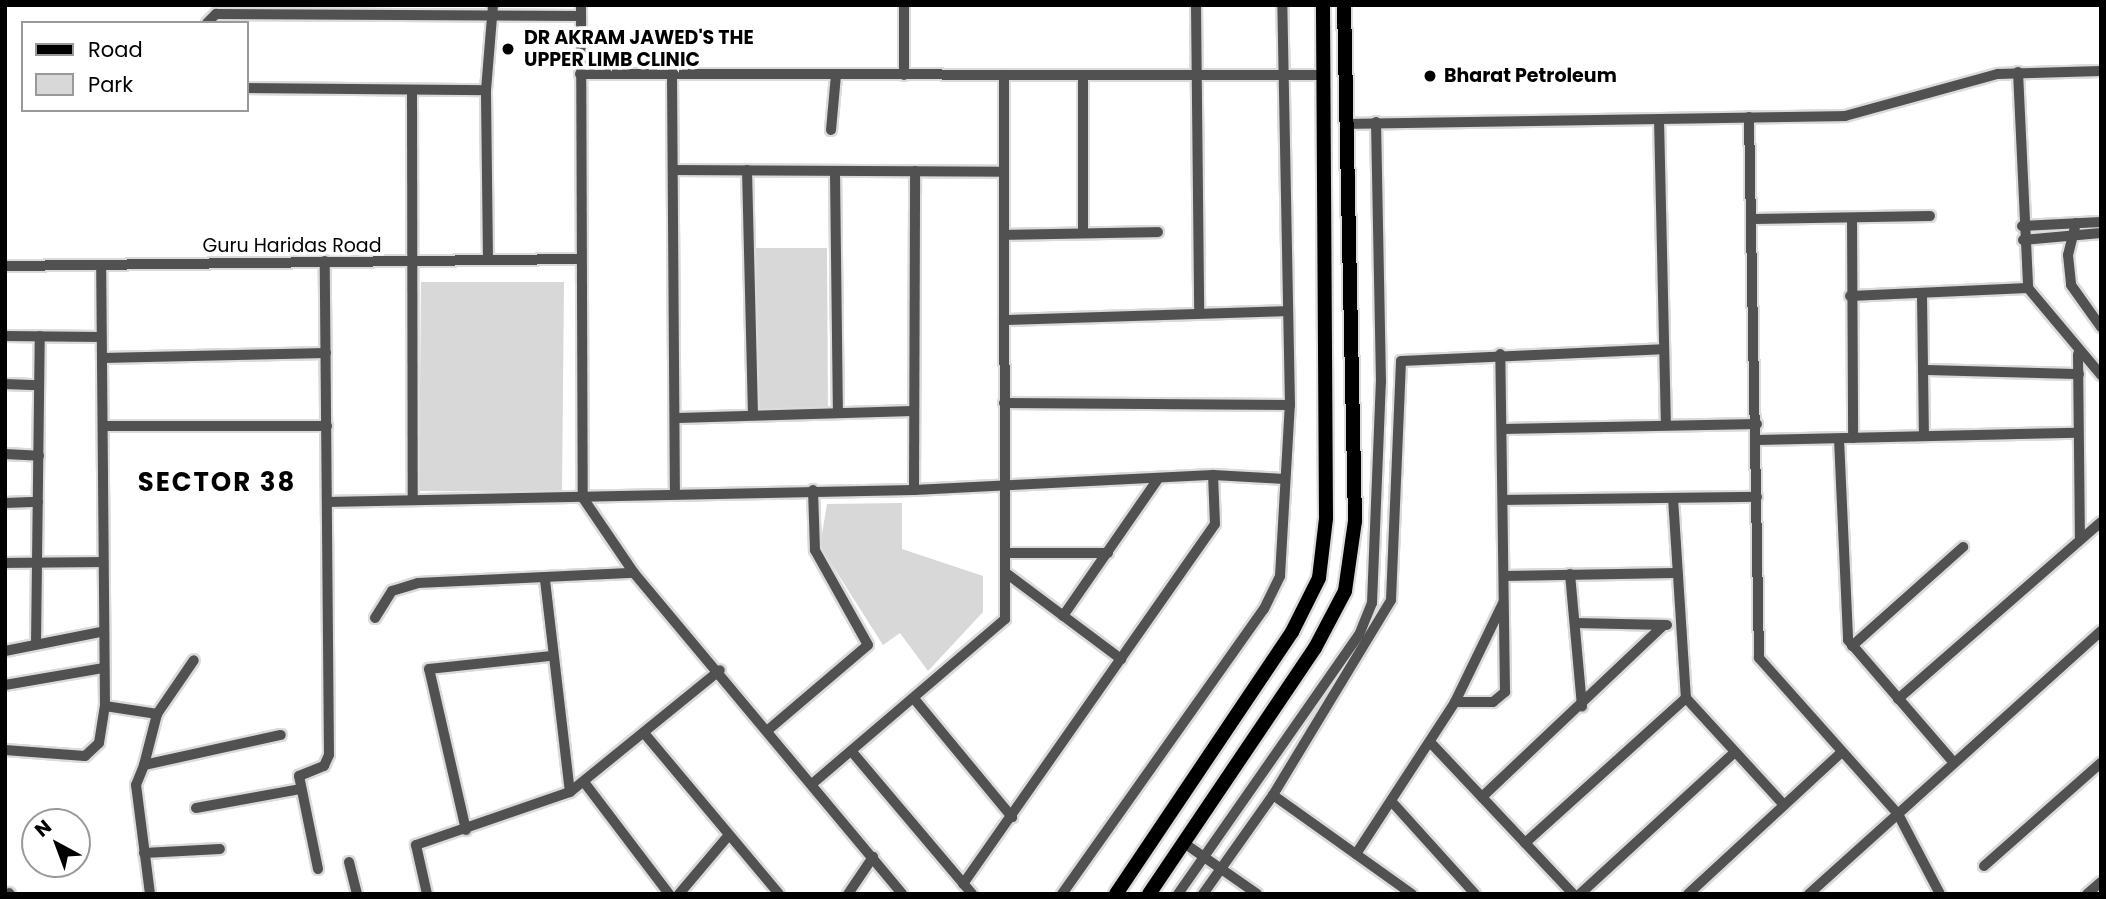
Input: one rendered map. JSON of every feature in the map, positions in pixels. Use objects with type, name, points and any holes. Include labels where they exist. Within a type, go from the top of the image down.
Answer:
[{"type":"main road","points":[[1116,894],[1292,632],[1319,578],[1326,518],[1323,5]]},
{"type":"main road","points":[[1149,894],[1315,648],[1345,591],[1355,521],[1344,5]]},
{"type":"main road","points":[[1326,323],[1352,322]]},
{"type":"street","points":[[904,5],[904,75]]},
{"type":"street","points":[[1196,5],[1200,74],[1199,312]]},
{"type":"street","points":[[1062,894],[1272,596],[1284,553],[1290,405],[1286,311],[1282,5]]},
{"type":"street","points":[[488,259],[486,90],[494,10]]},
{"type":"street","points":[[209,21],[216,14],[581,10],[579,259],[583,498],[634,573],[720,670],[902,894]]},
{"type":"street","points":[[1348,124],[1864,114],[2018,72],[2101,71]]},
{"type":"street","points":[[2018,72],[2022,226],[2028,288],[2078,354],[2101,375]]},
{"type":"street","points":[[580,74],[1323,75]]},
{"type":"street","points":[[831,130],[836,75]]},
{"type":"street","points":[[1083,75],[1083,232]]},
{"type":"street","points":[[672,76],[678,418],[675,490]]},
{"type":"street","points":[[812,784],[916,701],[999,626],[1007,606],[1004,76]]},
{"type":"street","points":[[248,88],[486,90]]},
{"type":"street","points":[[412,90],[413,496]]},
{"type":"street","points":[[1749,117],[1754,219],[1761,665],[1898,814],[1940,894]]},
{"type":"street","points":[[1659,119],[1667,425]]},
{"type":"street","points":[[1178,894],[1359,635],[1372,603],[1381,382],[1376,122]]},
{"type":"street","points":[[675,170],[1003,172]]},
{"type":"street","points":[[747,170],[753,415]]},
{"type":"street","points":[[914,490],[915,171]]},
{"type":"street","points":[[835,173],[838,413]]},
{"type":"street","points":[[1754,219],[1930,216]]},
{"type":"street","points":[[1852,218],[1850,296],[1853,438]]},
{"type":"street","points":[[2022,226],[2101,222]]},
{"type":"street","points":[[2076,223],[2071,285],[2101,327]]},
{"type":"street","points":[[1004,235],[1158,232]]},
{"type":"street","points":[[2023,240],[2101,233]]},
{"type":"street","name":"Guru Haridas Road","points":[[5,266],[579,259]]},
{"type":"street","points":[[318,869],[299,776],[324,766],[329,755],[325,261]]},
{"type":"street","points":[[5,750],[85,756],[99,743],[104,706],[101,562],[105,426],[100,266]]},
{"type":"street","points":[[1850,296],[1922,296],[2028,288]]},
{"type":"street","points":[[1922,296],[1924,433]]},
{"type":"street","points":[[1004,320],[1286,311]]},
{"type":"street","points":[[5,336],[101,337]]},
{"type":"street","points":[[36,644],[40,336]]},
{"type":"street","points":[[1203,894],[1273,795],[1394,590],[1401,361],[1500,354],[1663,349]]},
{"type":"street","points":[[102,358],[326,354]]},
{"type":"street","points":[[1455,702],[1493,702],[1505,692],[1500,354]]},
{"type":"street","points":[[2078,354],[2080,539]]},
{"type":"street","points":[[1923,370],[2079,374]]},
{"type":"street","points":[[5,384],[38,384]]},
{"type":"street","points":[[1004,403],[1290,405]]},
{"type":"street","points":[[678,418],[913,411]]},
{"type":"street","points":[[1503,429],[1757,424]]},
{"type":"street","points":[[105,426],[327,426]]},
{"type":"street","points":[[1758,440],[1839,439],[1924,433],[2077,433]]},
{"type":"street","points":[[1839,439],[1846,626],[1852,646],[1954,763]]},
{"type":"street","points":[[5,454],[40,456]]},
{"type":"street","points":[[327,502],[413,496],[583,498],[675,490],[914,490],[1157,480],[1213,475],[1285,480]]},
{"type":"street","points":[[963,884],[1215,524],[1213,475]]},
{"type":"street","points":[[1063,616],[1157,480]]},
{"type":"street","points":[[768,730],[868,645],[815,550],[813,490]]},
{"type":"street","points":[[1504,500],[1757,497]]},
{"type":"street","points":[[1673,498],[1675,573],[1686,698],[1733,754],[1784,805]]},
{"type":"street","points":[[5,503],[38,502]]},
{"type":"street","points":[[1898,699],[2101,522]]},
{"type":"street","points":[[1852,646],[1963,547]]},
{"type":"street","points":[[1006,553],[1108,553]]},
{"type":"street","points":[[5,563],[101,562]]},
{"type":"street","points":[[375,618],[392,591],[418,583],[545,580],[634,573]]},
{"type":"street","points":[[1006,573],[1121,659]]},
{"type":"street","points":[[1505,576],[1675,573]]},
{"type":"street","points":[[1570,574],[1582,706]]},
{"type":"street","points":[[545,580],[551,656],[570,792]]},
{"type":"street","points":[[1356,854],[1455,702],[1505,600]]},
{"type":"street","points":[[1575,623],[1680,624]]},
{"type":"street","points":[[1482,797],[1582,706],[1664,625]]},
{"type":"street","points":[[1809,894],[2101,631]]},
{"type":"street","points":[[5,651],[101,632]]},
{"type":"street","points":[[466,830],[429,669],[551,656]]},
{"type":"street","points":[[150,894],[136,785],[157,714],[194,660]]},
{"type":"street","points":[[5,685],[103,668]]},
{"type":"street","points":[[427,894],[416,845],[570,792],[720,670]]},
{"type":"street","points":[[1525,843],[1686,698]]},
{"type":"street","points":[[916,701],[1012,817]]},
{"type":"street","points":[[104,706],[157,714]]},
{"type":"street","points":[[644,733],[777,893]]},
{"type":"street","points":[[144,765],[281,735]]},
{"type":"street","points":[[1430,742],[1573,894]]},
{"type":"street","points":[[853,753],[971,894]]},
{"type":"street","points":[[1688,894],[1841,753]]},
{"type":"street","points":[[1580,894],[1733,754]]},
{"type":"street","points":[[1984,866],[2101,763]]},
{"type":"street","points":[[584,782],[669,894]]},
{"type":"street","points":[[196,807],[301,789]]},
{"type":"street","points":[[1273,795],[1412,894]]},
{"type":"street","points":[[1392,802],[1475,894]]},
{"type":"street","points":[[679,894],[728,836]]},
{"type":"street","points":[[1184,843],[1258,894]]},
{"type":"street","points":[[144,853],[220,849]]},
{"type":"street","points":[[848,894],[873,857]]},
{"type":"street","points":[[349,862],[357,894]]},
{"type":"street","points":[[2087,894],[2101,882]]},
{"type":"green space","points":[[756,248],[827,248],[828,410],[757,411]]},
{"type":"green space","points":[[421,282],[564,282],[562,492],[419,491]]},
{"type":"green space","points":[[902,503],[902,549],[983,576],[983,612],[928,671],[900,633],[883,645],[820,546],[827,504]]},
{"type":"place","name":"DR AKRAM JAWED'S THE UPPER LIMB CLINIC","points":[[508,49]]},
{"type":"place","name":"Bharat Petroleum","points":[[1430,76]]},
{"type":"district","name":"SECTOR 38","points":[[217,483]]}]
